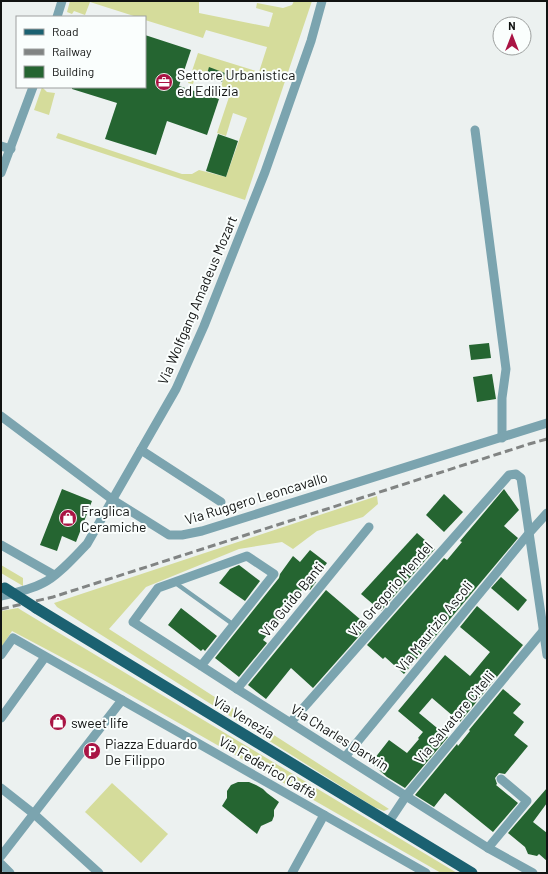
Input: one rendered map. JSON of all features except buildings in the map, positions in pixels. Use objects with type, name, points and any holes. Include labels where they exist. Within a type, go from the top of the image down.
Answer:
[{"type":"main road","name":"Via Venezia","points":[[2,590],[36,608],[472,873]]},
{"type":"street","points":[[57,16],[62,1]]},
{"type":"street","name":"Via Wolfgang Amadeus Mozart","points":[[2,590],[18,593],[44,583],[66,565],[87,544],[176,389],[204,326],[265,172],[311,41],[322,1]]},
{"type":"street","points":[[1,173],[33,88]]},
{"type":"street","points":[[475,130],[506,370],[502,398],[502,438]]},
{"type":"street","points":[[1,146],[11,149]]},
{"type":"street","name":"Via Ruggero Leoncavallo","points":[[1,416],[113,500],[169,535],[182,535],[202,531],[547,423]]},
{"type":"street","points":[[141,450],[221,502]]},
{"type":"street","name":"Via Gregorio Mendel","points":[[290,722],[509,475],[516,474],[521,478],[530,532]]},
{"type":"street","name":"Via Maurizio Ascoli","points":[[345,757],[530,532],[547,514]]},
{"type":"street","name":"Via Guido Banti","points":[[237,689],[369,527]]},
{"type":"street","points":[[530,532],[547,655]]},
{"type":"street","points":[[1,545],[54,575]]},
{"type":"street","points":[[174,582],[247,556],[274,574],[201,666]]},
{"type":"street","name":"Via Charles Darwin","points":[[174,582],[158,588],[133,622],[488,848],[533,873]]},
{"type":"street","points":[[539,597],[547,589]]},
{"type":"street","name":"Via Salvatore Citelli","points":[[388,823],[406,796],[544,630]]},
{"type":"street","name":"Via Federico Caffè","points":[[1,656],[13,638],[426,873]]},
{"type":"street","points":[[1,718],[46,657]]},
{"type":"street","points":[[1,856],[122,700]]},
{"type":"street","points":[[488,848],[527,801],[501,779]]},
{"type":"street","points":[[1,788],[34,814],[99,873]]},
{"type":"street","points":[[292,873],[324,815]]},
{"type":"street","points":[[1,864],[10,873]]},
{"type":"street","points":[[406,873],[410,864]]},
{"type":"lane","points":[[174,582],[234,625]]},
{"type":"green space","points":[[70,1],[199,1],[199,13],[269,27],[273,13],[256,8],[257,3],[283,8],[292,5],[294,1],[312,1],[245,200],[56,138],[58,133],[182,174],[192,174],[199,170],[226,177],[247,118],[233,113],[226,136],[217,133],[229,97],[219,94],[225,73],[209,68],[206,77],[196,75],[193,84],[188,83],[198,53],[259,72],[267,47],[206,30],[203,38],[146,20],[146,16],[134,16],[90,2],[85,15],[74,11],[72,14],[67,12]]},
{"type":"green space","points":[[42,88],[47,92],[55,93],[49,115],[34,110]]},
{"type":"green space","points":[[377,496],[378,504],[363,517],[317,531],[293,549],[282,542],[239,549],[146,587],[109,629],[389,809],[384,811],[374,807],[57,607],[54,603]]},
{"type":"green space","points":[[1,565],[23,578],[23,586],[1,573]]},
{"type":"green space","points":[[18,608],[457,873],[441,873],[93,674],[12,631],[1,648],[1,611]]},
{"type":"green space","points":[[112,783],[168,834],[141,863],[85,812]]},
{"type":"railway","points":[[1,609],[53,597],[547,439]]},
{"type":"place","name":"Settore Urbanistica ed Edilizia","points":[[164,82]]},
{"type":"place","name":"Fraglica Ceramiche","points":[[68,518]]},
{"type":"place","name":"sweet life","points":[[58,722]]},
{"type":"place","name":"Piazza Eduardo De Filippo","points":[[92,751]]}]
